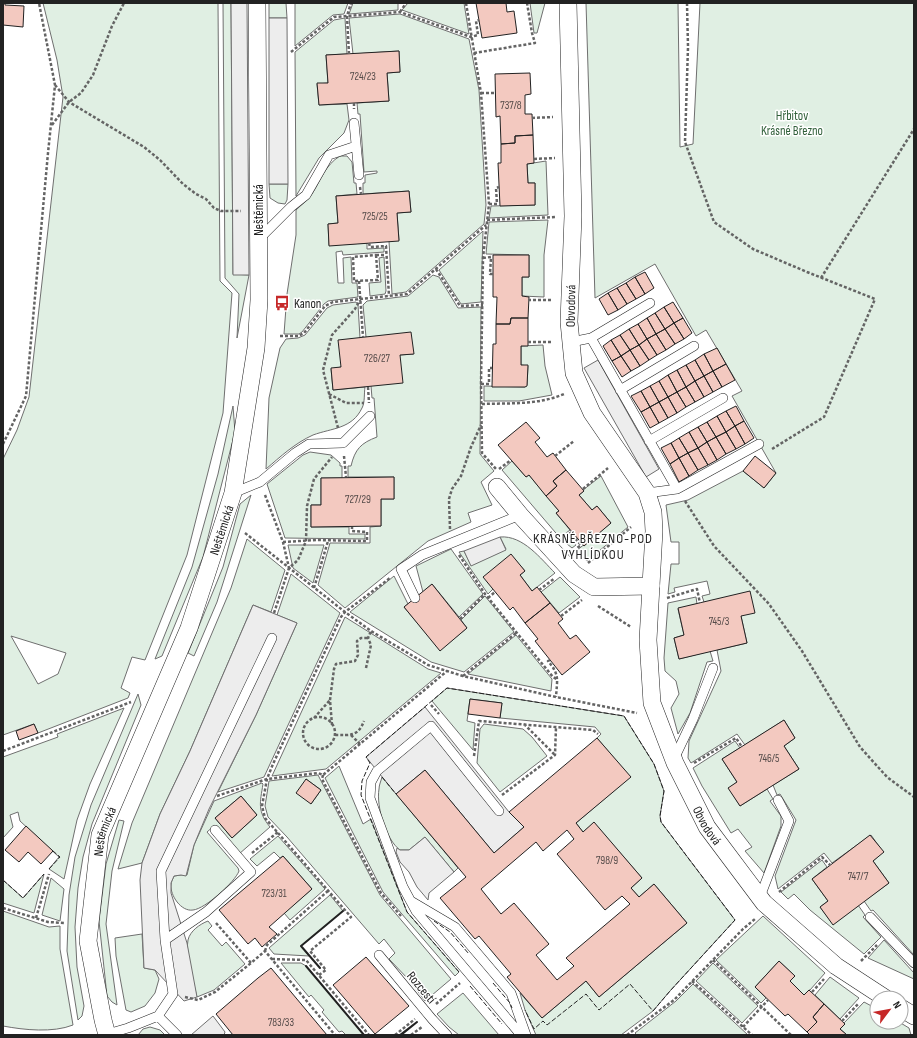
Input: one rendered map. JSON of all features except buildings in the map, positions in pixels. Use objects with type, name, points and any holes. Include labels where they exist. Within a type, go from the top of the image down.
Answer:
[{"type":"street","name":"Neštěmická","points":[[106,1035],[88,941],[100,835],[189,628],[233,493],[256,348],[259,300],[257,3]]},
{"type":"street","name":"Obvodová","points":[[568,3],[573,216],[569,322],[574,373],[592,413],[647,493],[653,512],[654,524],[648,637],[652,702],[677,765],[707,827],[764,902],[836,966],[872,990]]},
{"type":"street","points":[[497,487],[520,515],[574,574],[594,587],[651,586]]},
{"type":"lane","points":[[354,123],[358,175]]},
{"type":"lane","points":[[258,240],[306,195],[329,155],[356,146]]},
{"type":"lane","points":[[571,342],[591,338],[650,303]]},
{"type":"lane","points":[[591,338],[677,489]]},
{"type":"lane","points":[[620,390],[694,346]]},
{"type":"lane","points":[[649,441],[723,398]]},
{"type":"lane","points":[[233,493],[260,482],[294,453],[310,444],[343,443],[370,416]]},
{"type":"lane","points":[[647,493],[677,489],[759,444]]},
{"type":"lane","points":[[415,598],[401,569],[422,555],[520,515]]},
{"type":"lane","points":[[106,1035],[158,1016],[173,994],[165,940],[161,871],[272,638]]},
{"type":"lane","points":[[677,765],[713,668]]},
{"type":"lane","points":[[499,811],[431,726],[377,771],[371,782],[370,798],[403,887],[416,911],[521,1035]]},
{"type":"lane","points":[[764,902],[789,821],[778,800]]},
{"type":"lane","points":[[165,940],[206,912],[251,872],[215,830]]},
{"type":"lane","points":[[410,900],[455,927],[512,993],[526,1035]]},
{"type":"lane","points":[[870,917],[914,963]]},
{"type":"lane","name":"Rozcestí","points":[[378,955],[447,1035]]},
{"type":"lane","points":[[158,1016],[176,1035]]},
{"type":"path","points":[[3,444],[26,396],[48,153],[52,125],[55,84],[39,3]]},
{"type":"path","points":[[52,125],[69,102],[80,93],[93,75],[112,26],[124,3]]},
{"type":"path","points":[[350,54],[347,16],[351,3]]},
{"type":"path","points":[[400,12],[406,3]]},
{"type":"path","points":[[466,3],[481,93],[489,204],[483,258],[481,384],[482,453],[497,471],[511,460]]},
{"type":"path","points":[[474,53],[535,43],[527,3]]},
{"type":"path","points":[[687,3],[688,47],[685,142],[714,222],[753,249],[875,299],[824,417],[772,449],[759,444]]},
{"type":"path","points":[[291,52],[334,18],[400,12],[471,37],[478,35],[476,21],[479,20]]},
{"type":"path","points":[[55,84],[69,102],[144,147],[160,160],[183,184],[196,194],[206,199],[214,208],[221,211],[232,211]]},
{"type":"path","points":[[481,93],[496,93]]},
{"type":"path","points":[[532,118],[547,117]]},
{"type":"path","points":[[821,278],[914,129]]},
{"type":"path","points":[[534,158],[549,158]]},
{"type":"path","points":[[489,204],[497,204],[496,188],[499,187]]},
{"type":"path","points":[[487,220],[551,217]]},
{"type":"path","points":[[280,336],[298,336],[304,334],[325,306],[333,302],[407,294],[486,225]]},
{"type":"path","points":[[369,242],[370,247],[386,246],[389,296]]},
{"type":"path","points":[[376,255],[378,280],[354,281],[353,257],[376,255],[386,255]]},
{"type":"path","points":[[483,258],[491,257],[490,274],[493,274]]},
{"type":"path","points":[[436,269],[460,306],[483,305]]},
{"type":"path","points":[[359,281],[363,337]]},
{"type":"path","points":[[274,613],[289,568],[298,560],[306,541],[308,506],[314,479],[343,443],[323,370],[332,335],[355,309],[360,299]]},
{"type":"path","points":[[528,300],[546,300]]},
{"type":"path","points":[[528,342],[546,342]]},
{"type":"path","points":[[481,384],[489,384],[489,368],[492,368]]},
{"type":"path","points":[[368,386],[369,399]]},
{"type":"path","points":[[329,394],[346,403],[369,403]]},
{"type":"path","points":[[482,404],[518,403],[555,398]]},
{"type":"path","points":[[482,422],[461,476],[450,494],[451,542],[488,598],[553,677],[558,680]]},
{"type":"path","points":[[555,456],[574,441]]},
{"type":"path","points":[[346,466],[346,477]]},
{"type":"path","points":[[583,489],[602,473]]},
{"type":"path","points":[[260,482],[283,542],[289,568]]},
{"type":"path","points":[[677,489],[714,546],[769,604],[798,645],[860,747],[887,777],[914,797]]},
{"type":"path","points":[[283,542],[367,541],[367,532],[352,531],[352,527]]},
{"type":"path","points":[[561,616],[586,597],[574,574],[631,527]]},
{"type":"path","points":[[572,532],[570,533],[581,545]]},
{"type":"path","points":[[245,533],[371,631],[428,665],[463,676],[637,713]]},
{"type":"path","points":[[314,588],[328,541]]},
{"type":"path","points":[[319,976],[326,970],[310,951],[351,917],[266,818],[262,806],[267,779],[338,624],[345,612],[401,569]]},
{"type":"path","points":[[540,590],[549,582]]},
{"type":"path","points":[[668,598],[697,589],[700,603]]},
{"type":"path","points":[[488,598],[495,592]]},
{"type":"path","points":[[460,618],[485,594]]},
{"type":"path","points":[[597,604],[648,637]]},
{"type":"path","points":[[366,668],[371,645],[368,638],[371,631]]},
{"type":"path","points":[[463,676],[516,633]]},
{"type":"path","points":[[330,700],[314,718],[309,721],[304,729],[304,740],[307,744],[316,749],[326,748],[334,740],[335,735],[332,725],[330,700],[336,664],[355,661],[358,655],[357,641],[361,638],[368,638]]},
{"type":"path","points":[[550,660],[548,661],[556,670],[558,680],[556,697]]},
{"type":"path","points":[[216,796],[267,779],[318,773],[323,775],[447,671]]},
{"type":"path","points":[[3,750],[131,702]]},
{"type":"path","points":[[431,705],[441,716]]},
{"type":"path","points":[[314,718],[324,718],[332,725]]},
{"type":"path","points":[[335,735],[351,735],[359,731],[364,720]]},
{"type":"path","points":[[473,762],[480,720],[594,730],[598,734]]},
{"type":"path","points":[[524,724],[554,754]]},
{"type":"path","points":[[496,790],[501,796],[554,754],[556,727]]},
{"type":"path","points":[[351,735],[360,744]]},
{"type":"path","points":[[677,765],[736,738],[742,747]]},
{"type":"path","points":[[470,751],[474,756]]},
{"type":"path","points":[[242,861],[278,832]]},
{"type":"path","points":[[627,1035],[674,1000],[743,929],[764,902],[822,857],[830,865]]},
{"type":"path","points":[[36,918],[49,874]]},
{"type":"path","points":[[173,994],[198,1000],[215,992],[265,951],[267,945],[329,890]]},
{"type":"path","points":[[3,908],[48,922],[65,923]]},
{"type":"path","points":[[206,912],[251,963]]},
{"type":"path","points":[[265,951],[335,1035]]},
{"type":"path","points":[[860,962],[866,956]]},
{"type":"path","points":[[272,959],[306,960],[369,1035]]},
{"type":"path","points":[[713,960],[791,1035]]},
{"type":"path","points":[[692,981],[752,1035]]},
{"type":"path","points":[[431,1008],[457,986]]},
{"type":"path","points":[[743,1027],[768,1000]]},
{"type":"path","points":[[842,1020],[869,1000]]},
{"type":"path","points":[[395,1035],[416,1018]]},
{"type":"path","points":[[631,1032],[634,1035]]},
{"type":"green space","points":[[43,3],[218,3],[220,281],[232,293],[223,413],[187,555],[145,660],[132,657],[121,688],[130,693],[128,698],[38,733],[34,724],[3,735],[3,459],[17,430],[29,397],[63,97],[57,60]],"holes":[[[11,636],[66,653],[58,674],[38,684]]]},
{"type":"green space","points":[[223,3],[231,3],[233,274],[249,275],[237,338],[239,294],[225,278]]},
{"type":"green space","points":[[269,3],[286,3],[287,18],[269,18]]},
{"type":"green space","points":[[295,3],[348,3],[344,14],[333,15],[295,46]]},
{"type":"green space","points":[[353,3],[398,3],[398,10],[349,14]]},
{"type":"green space","points":[[408,3],[464,3],[469,34],[402,10]]},
{"type":"green space","points":[[530,3],[545,3],[537,33],[534,33]]},
{"type":"green space","name":"Hřbitov Krásné Březno","points":[[586,3],[678,3],[680,147],[693,144],[700,3],[914,3],[914,955],[873,910],[871,911],[864,901],[889,883],[873,861],[883,852],[871,835],[832,863],[824,853],[778,889],[775,876],[796,820],[780,794],[777,795],[773,785],[799,769],[784,746],[795,738],[784,720],[745,745],[737,734],[691,763],[688,758],[689,741],[721,671],[717,650],[747,643],[741,616],[704,602],[702,596],[710,594],[707,581],[674,588],[675,592],[668,594],[671,564],[679,564],[679,542],[671,542],[666,505],[688,500],[743,471],[764,488],[776,473],[732,396],[742,391],[706,330],[696,336],[655,264],[595,298]]},
{"type":"green space","points":[[400,14],[469,39],[479,90],[486,205],[484,224],[406,292],[392,294],[389,241],[399,240],[397,213],[411,212],[409,191],[363,194],[365,175],[377,173],[377,171],[364,172],[360,114],[358,114],[357,103],[389,101],[387,73],[400,72],[399,51],[353,54],[349,18]]},
{"type":"green space","points":[[345,18],[347,54],[326,55],[328,83],[317,84],[319,105],[347,104],[349,120],[344,133],[319,158],[296,196],[295,52],[334,20]]},
{"type":"green space","points":[[340,156],[347,156],[352,162],[354,183],[356,183],[357,194],[336,196],[338,223],[328,224],[329,245],[367,243],[367,249],[384,248],[384,252],[343,255],[342,251],[336,252],[338,283],[344,283],[343,258],[351,257],[352,283],[357,283],[358,297],[328,301],[302,332],[299,334],[284,334],[287,294],[296,235],[296,210],[310,196],[327,168]]},
{"type":"green space","points":[[546,161],[548,215],[489,218],[491,206],[535,205],[535,183],[528,183],[527,164]]},
{"type":"green space","points":[[269,184],[288,184],[287,200],[285,204],[278,203],[270,198]]},
{"type":"green space","points":[[548,220],[544,255],[544,297],[522,296],[522,277],[529,277],[529,255],[486,254],[489,222]]},
{"type":"green space","points":[[483,231],[481,302],[461,304],[439,270]]},
{"type":"green space","points":[[384,257],[385,294],[370,296],[369,283],[381,282],[379,258]]},
{"type":"green space","points":[[433,275],[439,277],[458,308],[481,307],[480,454],[494,471],[481,482],[492,505],[468,513],[471,522],[428,541],[345,608],[318,585],[330,543],[370,543],[370,527],[381,526],[381,499],[394,499],[394,477],[348,477],[348,466],[351,466],[354,455],[363,444],[377,437],[374,398],[372,398],[371,386],[400,355],[413,354],[366,337],[363,305],[367,301],[408,296]]},
{"type":"green space","points":[[356,302],[358,305],[360,338],[341,367],[331,369],[333,390],[365,387],[362,408],[358,415],[347,424],[306,438],[288,450],[266,469],[269,398],[280,348],[286,339],[298,338],[305,335],[327,308],[333,305]]},
{"type":"green space","points":[[543,345],[545,366],[552,395],[519,401],[484,401],[484,386],[525,387],[527,385],[528,366],[521,365],[521,346]]},
{"type":"green space","points":[[233,406],[235,432],[203,557],[162,656],[155,659],[192,567],[218,474]]},
{"type":"green space","points":[[310,452],[331,455],[340,463],[340,466],[342,466],[342,478],[321,478],[321,505],[311,505],[311,527],[349,527],[349,534],[365,534],[365,539],[285,538],[267,484],[303,455]]},
{"type":"green space","points":[[512,461],[526,477],[529,475],[559,511],[556,513],[570,530],[566,533],[576,545],[572,548],[561,539],[502,470]]},
{"type":"green space","points":[[601,476],[628,527],[587,561],[576,551],[611,523],[597,506],[592,510],[579,495]]},
{"type":"green space","points":[[251,495],[217,602],[194,656],[188,653],[223,567],[240,504]]},
{"type":"green space","points":[[500,537],[508,537],[524,544],[538,555],[555,573],[532,591],[520,575],[525,571],[511,555],[493,589],[488,594],[459,552],[464,551],[471,565],[506,549]]},
{"type":"green space","points":[[247,539],[285,570],[271,612],[253,605],[190,751],[160,814],[142,863],[118,869],[132,823],[231,588]]},
{"type":"green space","points":[[288,545],[324,545],[313,583],[293,568]]},
{"type":"green space","points":[[451,549],[483,594],[459,617],[432,584],[423,592],[416,566]]},
{"type":"green space","points":[[291,574],[340,613],[264,777],[218,792],[256,715],[297,623],[277,615]]},
{"type":"green space","points":[[394,576],[408,604],[404,607],[440,650],[467,628],[461,620],[485,596],[514,632],[464,672],[431,662],[350,612]]},
{"type":"green space","points":[[560,577],[580,597],[559,613],[541,592]]},
{"type":"green space","points":[[696,597],[697,604],[678,609],[684,635],[674,638],[679,659],[710,651],[713,661],[707,662],[690,713],[678,734],[671,708],[679,694],[676,681],[665,671],[664,658],[668,603]]},
{"type":"green space","points":[[345,617],[428,669],[441,673],[326,769],[272,776]]},
{"type":"green space","points":[[516,635],[552,679],[551,691],[468,674]]},
{"type":"green space","points":[[447,688],[624,716],[654,764],[664,791],[660,816],[661,822],[735,920],[653,1011],[621,1035],[536,1035],[525,1010],[520,993],[542,1018],[586,981],[599,997],[687,923],[654,884],[639,897],[631,888],[642,878],[594,823],[583,832],[576,823],[630,777],[597,738],[601,734],[595,727],[500,718],[502,703],[470,699],[467,721],[475,723],[473,750],[432,701]]},
{"type":"green space","points":[[138,694],[141,705],[92,824],[83,857],[78,888],[75,927],[77,967],[84,1006],[82,1016],[78,1020],[67,951],[69,895],[75,857],[91,805]]},
{"type":"green space","points":[[124,708],[90,784],[77,820],[64,879],[49,869],[59,857],[20,821],[18,812],[10,815],[13,827],[3,838],[3,757],[58,737],[57,734]]},
{"type":"green space","points":[[484,724],[523,729],[532,737],[547,756],[500,792],[477,763],[480,729]]},
{"type":"green space","points":[[735,741],[740,748],[722,759],[737,782],[729,788],[740,806],[767,789],[773,799],[770,801],[781,816],[781,826],[764,873],[745,851],[752,847],[738,829],[731,833],[702,786],[693,768]]},
{"type":"green space","points":[[339,766],[363,824],[371,819],[407,912],[459,972],[455,976],[383,892],[325,778]]},
{"type":"green space","points":[[318,775],[380,895],[451,979],[425,1001],[410,981],[389,959],[395,953],[384,939],[379,944],[268,817],[265,806],[269,781]],"holes":[[[306,779],[321,790],[311,804]]]},
{"type":"green space","points":[[382,777],[458,868],[454,872],[425,837],[409,850],[400,850],[390,839],[383,822],[379,804],[379,786]]},
{"type":"green space","points":[[262,783],[260,807],[263,816],[270,827],[239,854],[215,825],[207,832],[239,871],[232,882],[212,900],[205,905],[189,910],[181,906],[174,898],[171,889],[171,882],[174,876],[187,875],[194,845],[214,801]],"holes":[[[241,796],[257,815],[232,838],[215,818]]]},
{"type":"green space","points":[[119,820],[124,821],[112,871],[106,924],[117,1005],[107,996],[99,921],[106,864]]},
{"type":"green space","points":[[278,836],[325,889],[290,920],[284,913],[312,889],[283,856],[280,858],[274,852],[257,866],[250,859]]},
{"type":"green space","points":[[822,860],[827,867],[812,879],[828,901],[820,907],[833,924],[858,905],[865,915],[863,917],[881,937],[864,954],[810,910],[794,894],[788,899],[781,892]]},
{"type":"green space","points":[[44,874],[34,913],[3,903],[3,880],[23,898]]},
{"type":"green space","points":[[51,878],[64,889],[60,921],[42,915]]},
{"type":"green space","points":[[330,895],[343,911],[301,946],[309,956],[274,954],[269,948]]},
{"type":"green space","points":[[3,911],[49,927],[60,926],[60,949],[73,1025],[65,1028],[48,1030],[29,1030],[3,1026]]},
{"type":"green space","points":[[763,916],[825,973],[804,995],[790,981],[795,976],[779,961],[755,987],[766,998],[761,1003],[716,960]]},
{"type":"green space","points":[[208,921],[212,926],[208,930],[222,946],[226,942],[245,964],[214,990],[197,997],[187,945],[189,937],[196,928]]},
{"type":"green space","points":[[142,934],[144,968],[155,970],[159,979],[155,993],[145,1006],[131,1012],[126,1010],[116,956],[115,938]]},
{"type":"green space","points":[[884,940],[914,973],[914,979],[868,958]]},
{"type":"green space","points":[[281,963],[301,963],[306,966],[364,1035],[346,1035],[342,1031],[339,1032],[322,1012],[324,1010],[311,995],[309,997]]},
{"type":"green space","points":[[713,963],[758,1006],[742,1023],[696,981]]},
{"type":"green space","points":[[830,977],[859,998],[840,1019],[815,995]]},
{"type":"green space","points":[[693,984],[748,1035],[637,1035],[635,1033],[676,1001]]},
{"type":"green space","points":[[463,993],[499,1035],[459,1035],[437,1014]]},
{"type":"green space","points":[[864,1002],[869,1005],[869,1030],[909,1030],[909,1028],[911,1035],[847,1035],[840,1029],[845,1024],[844,1023]]},
{"type":"green space","points":[[150,1027],[160,1030],[165,1035],[138,1035],[143,1029]]},
{"type":"shaded area","points":[[231,3],[247,3],[249,275],[233,275]]},
{"type":"shaded area","points":[[269,18],[287,18],[288,184],[269,184]]},
{"type":"shaded area","points":[[598,360],[659,469],[646,477],[584,368]]},
{"type":"shaded area","points":[[500,537],[506,550],[471,566],[464,551]]},
{"type":"shaded area","points":[[253,605],[297,623],[256,715],[209,809],[194,845],[186,876],[174,876],[171,883],[171,893],[187,943],[197,997],[184,1001],[155,970],[144,968],[140,880],[142,863],[160,814],[190,751]]},
{"type":"shaded area","points":[[425,707],[509,812],[524,827],[494,853],[425,770],[396,794],[366,757]]},
{"type":"shaded area","points":[[425,837],[454,872],[429,893],[428,900],[417,887],[409,872],[400,862],[396,852],[397,848],[400,850],[409,850]]},
{"type":"shaded area","points":[[213,1016],[225,1032],[224,1035],[191,1035]]},
{"type":"fence","points":[[459,972],[407,912],[361,795],[362,781],[370,763],[366,757],[447,688],[624,716],[654,764],[664,791],[660,816],[661,822],[735,920],[653,1011],[630,984],[599,1010],[586,994],[547,1025],[543,1021],[534,1029],[525,1010]]},
{"type":"fence","points":[[382,777],[396,794]]},
{"type":"fence","points":[[49,869],[60,857],[53,851]]},
{"type":"fence","points":[[3,880],[23,898],[44,874]]},
{"type":"fence","points":[[434,921],[450,932],[469,954]]},
{"type":"fence","points":[[493,983],[510,1003],[512,1008]]},
{"type":"fence","points":[[470,986],[502,1024]]},
{"type":"wall","points":[[320,968],[301,946],[343,911]]},
{"type":"wall","points":[[306,966],[364,1035]]},
{"type":"wall","points":[[400,1035],[417,1022],[401,1035]]},
{"type":"place","name":"Kanon","points":[[282,303]]},
{"type":"district","name":"KRÁSNÉ BŘEZNO-POD VYHLÍDKOU","points":[[593,546]]}]
